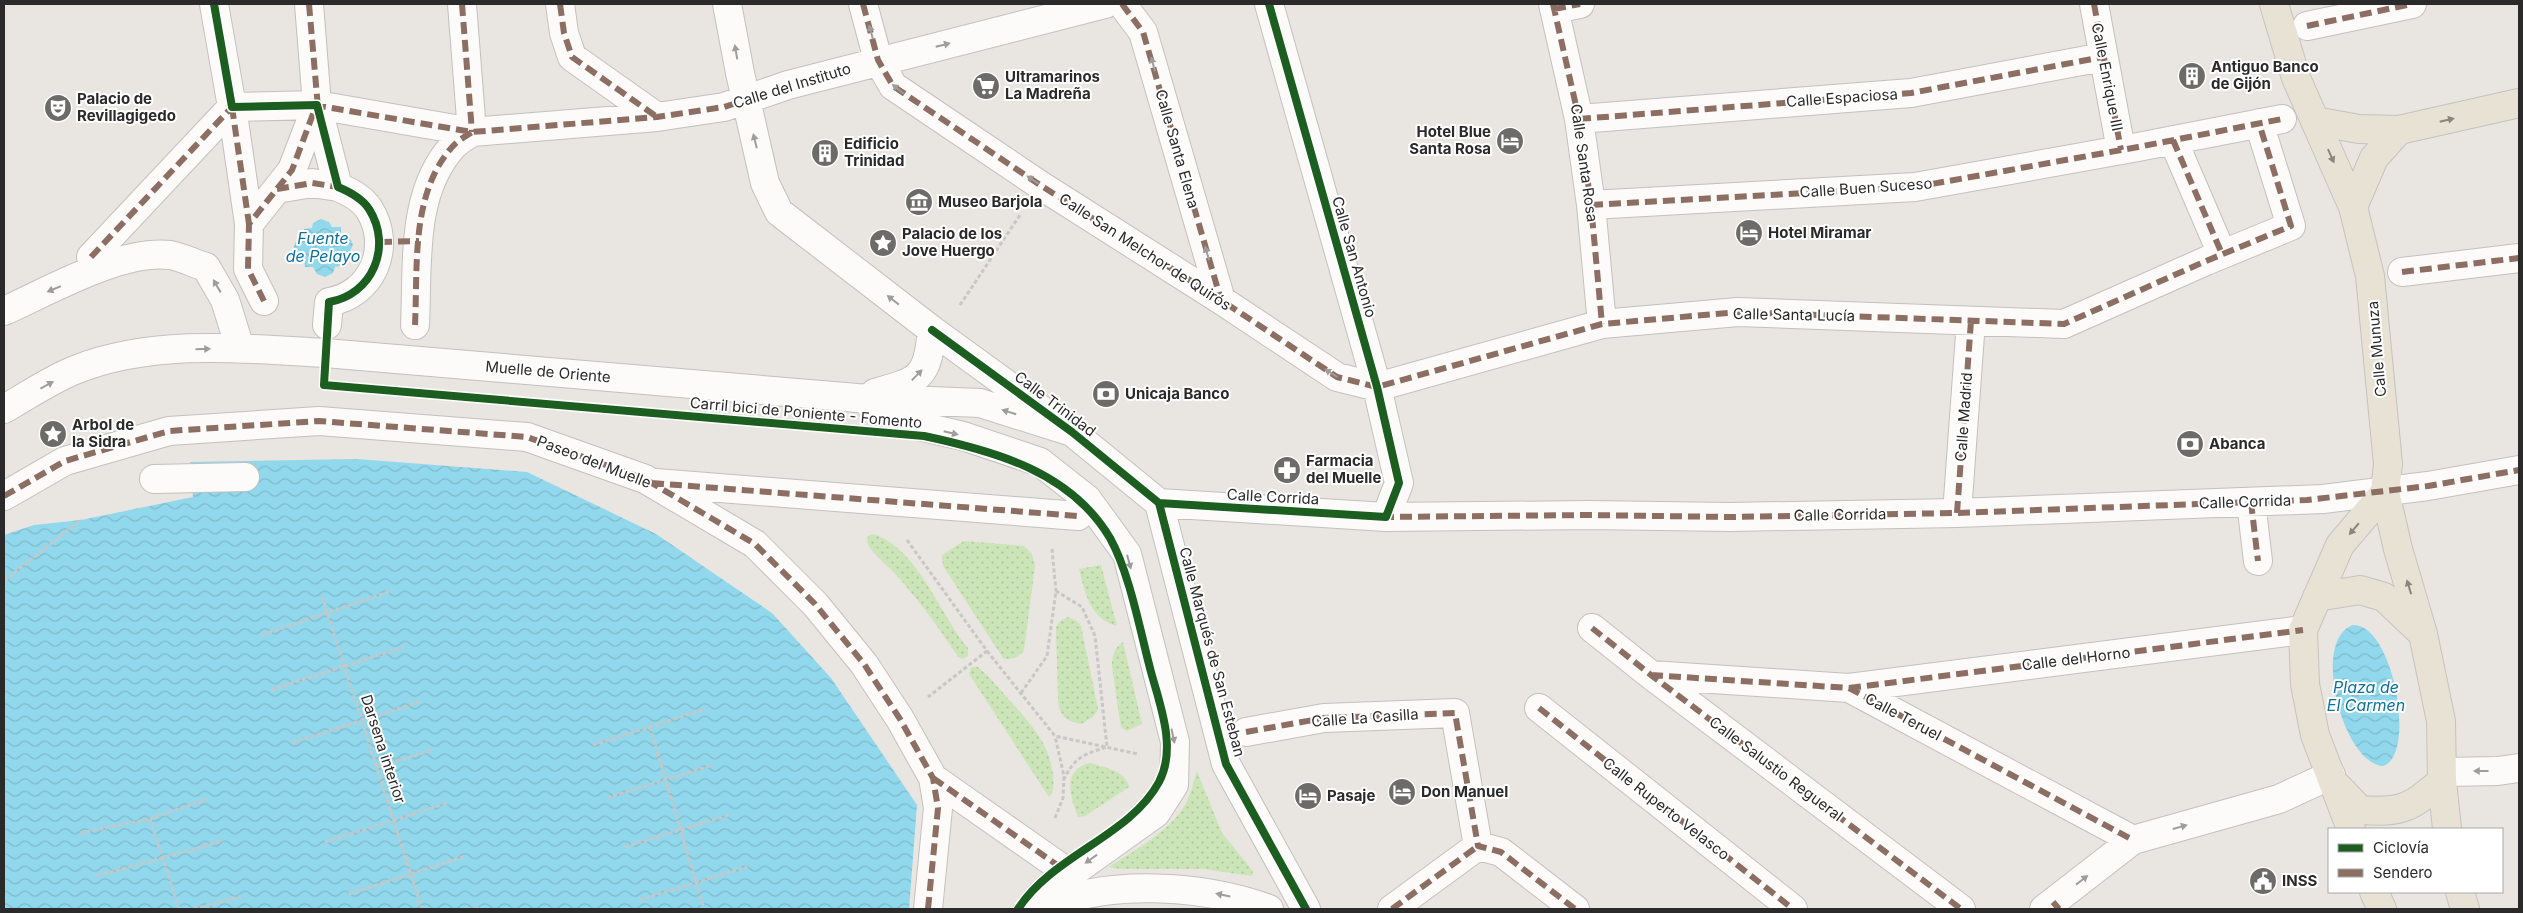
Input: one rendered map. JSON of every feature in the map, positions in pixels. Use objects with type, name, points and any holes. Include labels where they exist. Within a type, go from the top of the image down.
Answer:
[{"type":"main road","name":"Calle Munuza","points":[[2274,4],[2296,78],[2315,121],[2357,196],[2370,276],[2388,464],[2385,492]]},
{"type":"main road","points":[[2315,121],[2359,129],[2399,130],[2519,103]]},
{"type":"main road","points":[[2357,196],[2374,158],[2399,130]]},
{"type":"main road","points":[[2351,828],[2315,735],[2305,684],[2302,630],[2340,545],[2385,492]]},
{"type":"main road","points":[[2385,492],[2398,549],[2423,634],[2442,721],[2442,776],[2447,828]]},
{"type":"main road","points":[[2317,597],[2360,590],[2384,597],[2423,634]]},
{"type":"main road","points":[[2332,779],[2360,810],[2390,812],[2418,802],[2442,776]]},
{"type":"main road","points":[[2374,893],[2382,909]]},
{"type":"main road","points":[[2460,893],[2465,909]]},
{"type":"street","points":[[214,4],[232,107],[249,224],[248,269],[264,301]]},
{"type":"street","points":[[309,4],[317,105],[338,187]]},
{"type":"street","points":[[415,325],[419,225],[435,173],[455,144],[472,132],[462,4]]},
{"type":"street","points":[[560,4],[564,33],[572,57],[657,117]]},
{"type":"street","name":"Calle Trinidad","points":[[727,4],[765,183],[779,212],[932,330],[1072,432],[1159,503]]},
{"type":"street","name":"Calle San Melchor de Quirós","points":[[863,4],[878,60],[893,86],[1040,185],[1221,300],[1337,378],[1377,387]]},
{"type":"street","name":"Calle del Instituto","points":[[232,107],[317,105],[472,132],[657,117],[724,107],[788,85],[878,60],[1105,4]]},
{"type":"street","name":"Calle Santa Elena","points":[[1122,4],[1143,32],[1221,300]]},
{"type":"street","name":"Calle San Antonio","points":[[1269,4],[1377,387],[1399,483],[1386,517]]},
{"type":"street","name":"Calle Enrique III","points":[[2094,4],[2103,57],[2130,149]]},
{"type":"street","points":[[2307,26],[2412,4]]},
{"type":"street","name":"Calle Santa Rosa","points":[[1562,5],[1591,205],[1602,324]]},
{"type":"street","name":"Calle Espaciosa","points":[[1579,119],[1911,93],[2103,57]]},
{"type":"street","points":[[249,224],[292,170],[317,105]]},
{"type":"street","points":[[90,257],[232,107]]},
{"type":"street","name":"Calle Santa Lucía","points":[[1377,387],[1602,324],[1738,312],[2064,324],[2214,257],[2291,226],[2273,121]]},
{"type":"street","name":"Calle Buen Suceso","points":[[1591,205],[1915,188],[2273,121]]},
{"type":"street","points":[[2173,140],[2214,257]]},
{"type":"street","points":[[276,189],[312,183],[338,187],[355,195],[368,208],[377,224],[380,242],[378,261],[370,278],[357,291],[340,300],[329,302],[327,325]]},
{"type":"street","points":[[380,242],[419,241]]},
{"type":"street","points":[[4,311],[99,269],[135,257],[170,255],[206,268],[225,300],[240,348]]},
{"type":"street","points":[[2402,272],[2519,258]]},
{"type":"street","name":"Calle Madrid","points":[[1957,513],[1971,320]]},
{"type":"street","name":"Muelle de Oriente","points":[[856,398],[908,384],[920,373],[929,359],[932,330]]},
{"type":"street","name":"Muelle de Oriente","points":[[4,409],[73,371],[109,359],[164,351],[240,348],[325,353],[856,398],[980,403],[1072,432]]},
{"type":"street","name":"Muelle de Oriente","points":[[856,398],[918,426],[963,436],[1040,462],[1087,499],[1127,554],[1175,742],[1174,784],[1156,813],[1076,870],[1040,909]]},
{"type":"street","name":"Paseo del Muelle","points":[[4,496],[65,461],[170,430],[319,421],[527,437],[650,482],[755,544],[816,604],[864,664],[900,719],[933,778],[938,808],[928,909]]},
{"type":"street","name":"Calle Corrida","points":[[1159,503],[1386,517],[1589,515],[1730,518],[1957,513],[2323,499],[2385,492],[2519,470]]},
{"type":"street","points":[[154,480],[244,477]]},
{"type":"street","points":[[650,482],[1078,516]]},
{"type":"street","points":[[2252,502],[2258,542],[2258,561]]},
{"type":"street","name":"Calle Marqués de San Esteban","points":[[1159,503],[1226,764],[1306,909]]},
{"type":"street","name":"Calle Salustio Regueral","points":[[1592,628],[1651,675],[1961,909]]},
{"type":"street","name":"Calle del Horno","points":[[1849,688],[2302,630]]},
{"type":"street","name":"Calle Teruel","points":[[1651,675],[1849,688],[2133,840]]},
{"type":"street","name":"Calle Ruperto Velasco","points":[[1539,708],[1793,909]]},
{"type":"street","name":"Calle La Casilla","points":[[1246,732],[1324,718],[1455,713],[1478,846]]},
{"type":"street","points":[[2442,776],[2519,768]]},
{"type":"street","points":[[933,778],[1060,867]]},
{"type":"street","points":[[2052,907],[2133,840],[2279,799],[2332,779]]},
{"type":"street","points":[[1392,909],[1478,846],[1500,852],[1575,909]]},
{"type":"street","points":[[1040,909],[1061,900],[1122,890],[1157,889],[1208,892],[1246,900],[1269,909]]},
{"type":"path","points":[[932,330],[951,318],[1040,185]]},
{"type":"path","points":[[879,500],[987,651],[1055,736],[1062,759],[1063,798],[1054,817],[1059,824]]},
{"type":"path","points":[[4,580],[81,520]]},
{"type":"path","points":[[262,635],[391,591]]},
{"type":"path","points":[[1021,693],[1047,656],[1056,591],[1082,608],[1095,636],[1107,747]]},
{"type":"path","points":[[271,690],[404,647]]},
{"type":"path","points":[[900,719],[987,651]]},
{"type":"path","points":[[292,743],[419,702]]},
{"type":"path","points":[[592,745],[706,709]]},
{"type":"path","points":[[650,727],[704,909]]},
{"type":"path","points":[[1055,736],[1142,755]]},
{"type":"path","points":[[1063,781],[1071,764],[1090,752],[1107,747]]},
{"type":"path","points":[[376,767],[433,750]]},
{"type":"path","points":[[607,798],[713,765]]},
{"type":"path","points":[[80,833],[150,820],[207,799]]},
{"type":"path","points":[[325,842],[448,803]]},
{"type":"path","points":[[624,847],[729,816]]},
{"type":"path","points":[[150,820],[179,909]]},
{"type":"path","points":[[97,876],[223,841]]},
{"type":"path","points":[[349,894],[466,856]]},
{"type":"path","points":[[639,900],[747,867]]},
{"type":"path","points":[[194,909],[241,896]]},
{"type":"path","points":[[475,909],[482,907]]},
{"type":"green space","points":[[873,534],[889,542],[903,553],[915,568],[968,648],[968,656],[963,659],[958,657],[914,596],[870,548],[867,543],[868,536]]},
{"type":"green space","points":[[964,541],[1024,546],[1032,554],[1035,566],[1024,650],[1015,658],[1003,658],[943,566],[942,555]]},
{"type":"green space","points":[[1101,565],[1117,626],[1108,623],[1095,611],[1090,604],[1081,578],[1079,569]]},
{"type":"green space","points":[[1068,617],[1077,621],[1081,626],[1098,709],[1093,717],[1081,724],[1071,721],[1062,714],[1058,701],[1056,627],[1060,621]]},
{"type":"green space","points":[[1123,642],[1142,724],[1127,731],[1122,728],[1120,722],[1112,666],[1114,652]]},
{"type":"green space","points":[[971,667],[978,667],[987,676],[1039,736],[1048,754],[1053,775],[1052,793],[1049,797],[969,674]]},
{"type":"green space","points":[[1090,763],[1119,773],[1124,777],[1129,787],[1085,816],[1078,817],[1070,785],[1075,771],[1081,766]]},
{"type":"green space","points":[[1197,771],[1222,833],[1253,871],[1252,876],[1204,869],[1120,869],[1109,867],[1151,840],[1170,824],[1185,805]]},
{"type":"water","name":"Fuente de Pelayo","points":[[321,219],[329,222],[332,227],[341,227],[341,234],[349,237],[353,244],[350,252],[342,256],[342,266],[335,267],[333,273],[325,277],[317,274],[313,267],[305,267],[304,259],[297,257],[293,249],[296,241],[304,237],[304,229],[312,228],[313,223]]},
{"type":"water","points":[[357,459],[527,472],[656,534],[772,613],[831,678],[917,805],[909,909],[4,909],[4,535],[34,525],[81,520],[193,497],[190,462]]},
{"type":"water","name":"Plaza de El Carmen","points":[[2353,625],[2367,630],[2380,645],[2396,691],[2399,717],[2398,740],[2393,757],[2383,766],[2368,760],[2355,745],[2337,700],[2333,676],[2334,653],[2340,635]]},
{"type":"marked path","points":[[309,4],[318,108]]},
{"type":"marked path","points":[[462,4],[472,132]]},
{"type":"marked path","points":[[560,4],[564,33],[572,57],[657,117]]},
{"type":"marked path","points":[[863,4],[878,60],[893,86],[1040,185],[1221,300],[1337,377],[1377,387],[1602,324],[1738,312],[2064,324],[2206,261],[2291,226],[2259,123]]},
{"type":"marked path","points":[[1122,4],[1143,32],[1221,300]]},
{"type":"marked path","points":[[1553,4],[1579,119],[1591,205],[1602,324]]},
{"type":"marked path","points":[[1554,9],[1580,4]]},
{"type":"marked path","points":[[2094,4],[2121,150]]},
{"type":"marked path","points":[[2307,26],[2412,4]]},
{"type":"marked path","points":[[1579,119],[1911,93],[2103,57]]},
{"type":"marked path","points":[[314,105],[472,132],[657,117],[724,107],[746,100]]},
{"type":"marked path","points":[[264,301],[248,269],[249,224],[292,170],[316,106]]},
{"type":"marked path","points":[[232,107],[249,224]]},
{"type":"marked path","points":[[91,257],[232,107]]},
{"type":"marked path","points":[[1591,205],[1915,187],[2282,119]]},
{"type":"marked path","points":[[415,325],[417,255],[423,207],[430,185],[440,164],[454,145],[472,132]]},
{"type":"marked path","points":[[2173,140],[2222,254]]},
{"type":"marked path","points":[[277,189],[312,183],[338,187]]},
{"type":"marked path","points":[[380,242],[419,241]]},
{"type":"marked path","points":[[2402,272],[2519,258]]},
{"type":"marked path","points":[[1957,513],[1971,321]]},
{"type":"marked path","points":[[4,496],[65,461],[169,431],[319,421],[527,437],[645,479],[755,544],[815,604],[864,664],[900,719],[933,778],[938,808],[928,909]]},
{"type":"marked path","points":[[1382,517],[1589,515],[1730,517],[1957,513],[2307,500],[2428,486],[2519,470]]},
{"type":"marked path","points":[[652,483],[1078,516]]},
{"type":"marked path","points":[[2251,502],[2258,561]]},
{"type":"marked path","points":[[1592,628],[1651,675],[1961,909]]},
{"type":"marked path","points":[[1849,688],[2303,630]]},
{"type":"marked path","points":[[1651,675],[1849,688],[2133,840]]},
{"type":"marked path","points":[[1539,708],[1793,909]]},
{"type":"marked path","points":[[1246,732],[1324,718],[1455,713],[1478,846],[1501,852],[1575,909]]},
{"type":"marked path","points":[[933,778],[1060,867]]},
{"type":"marked path","points":[[1392,909],[1478,846]]},
{"type":"marked path","points":[[2053,902],[2059,909]]},
{"type":"cycle path","name":"Carril bici de Poniente - Fomento","points":[[214,4],[232,107],[317,105],[338,187],[351,193],[363,202],[369,209],[376,224],[379,239],[378,253],[374,267],[367,280],[357,290],[344,298],[329,302],[324,385],[924,436],[978,449],[1004,457],[1029,468],[1053,481],[1074,496],[1094,515],[1117,552],[1134,603],[1162,712],[1167,741],[1167,755],[1159,782],[1146,801],[1111,832],[1051,874],[1033,890],[1018,909]]},
{"type":"cycle path","points":[[1159,503],[1386,517],[1399,483],[1377,387],[1269,4]]},
{"type":"cycle path","points":[[932,330],[1072,432],[1159,503]]},
{"type":"cycle path","points":[[1159,503],[1226,764],[1306,909]]},
{"type":"place","name":"Antiguo Banco de Gijón","points":[[2192,76]]},
{"type":"place","name":"Ultramarinos La Madreña","points":[[986,86]]},
{"type":"place","name":"Palacio de Revillagigedo","points":[[58,108]]},
{"type":"place","name":"Hotel Blue Santa Rosa","points":[[1510,141]]},
{"type":"place","name":"Edificio Trinidad","points":[[825,153]]},
{"type":"place","name":"Museo Barjola","points":[[919,202]]},
{"type":"place","name":"Hotel Miramar","points":[[1749,233]]},
{"type":"place","name":"Palacio de los Jove Huergo","points":[[883,243]]},
{"type":"place","name":"Unicaja Banco","points":[[1106,394]]},
{"type":"place","name":"Arbol de la Sidra","points":[[53,434]]},
{"type":"place","name":"Abanca","points":[[2190,444]]},
{"type":"place","name":"Farmacia del Muelle","points":[[1287,470]]},
{"type":"place","name":"Don Manuel","points":[[1402,792]]},
{"type":"place","name":"Pasaje","points":[[1308,796]]},
{"type":"place","name":"INSS","points":[[2263,881]]}]
